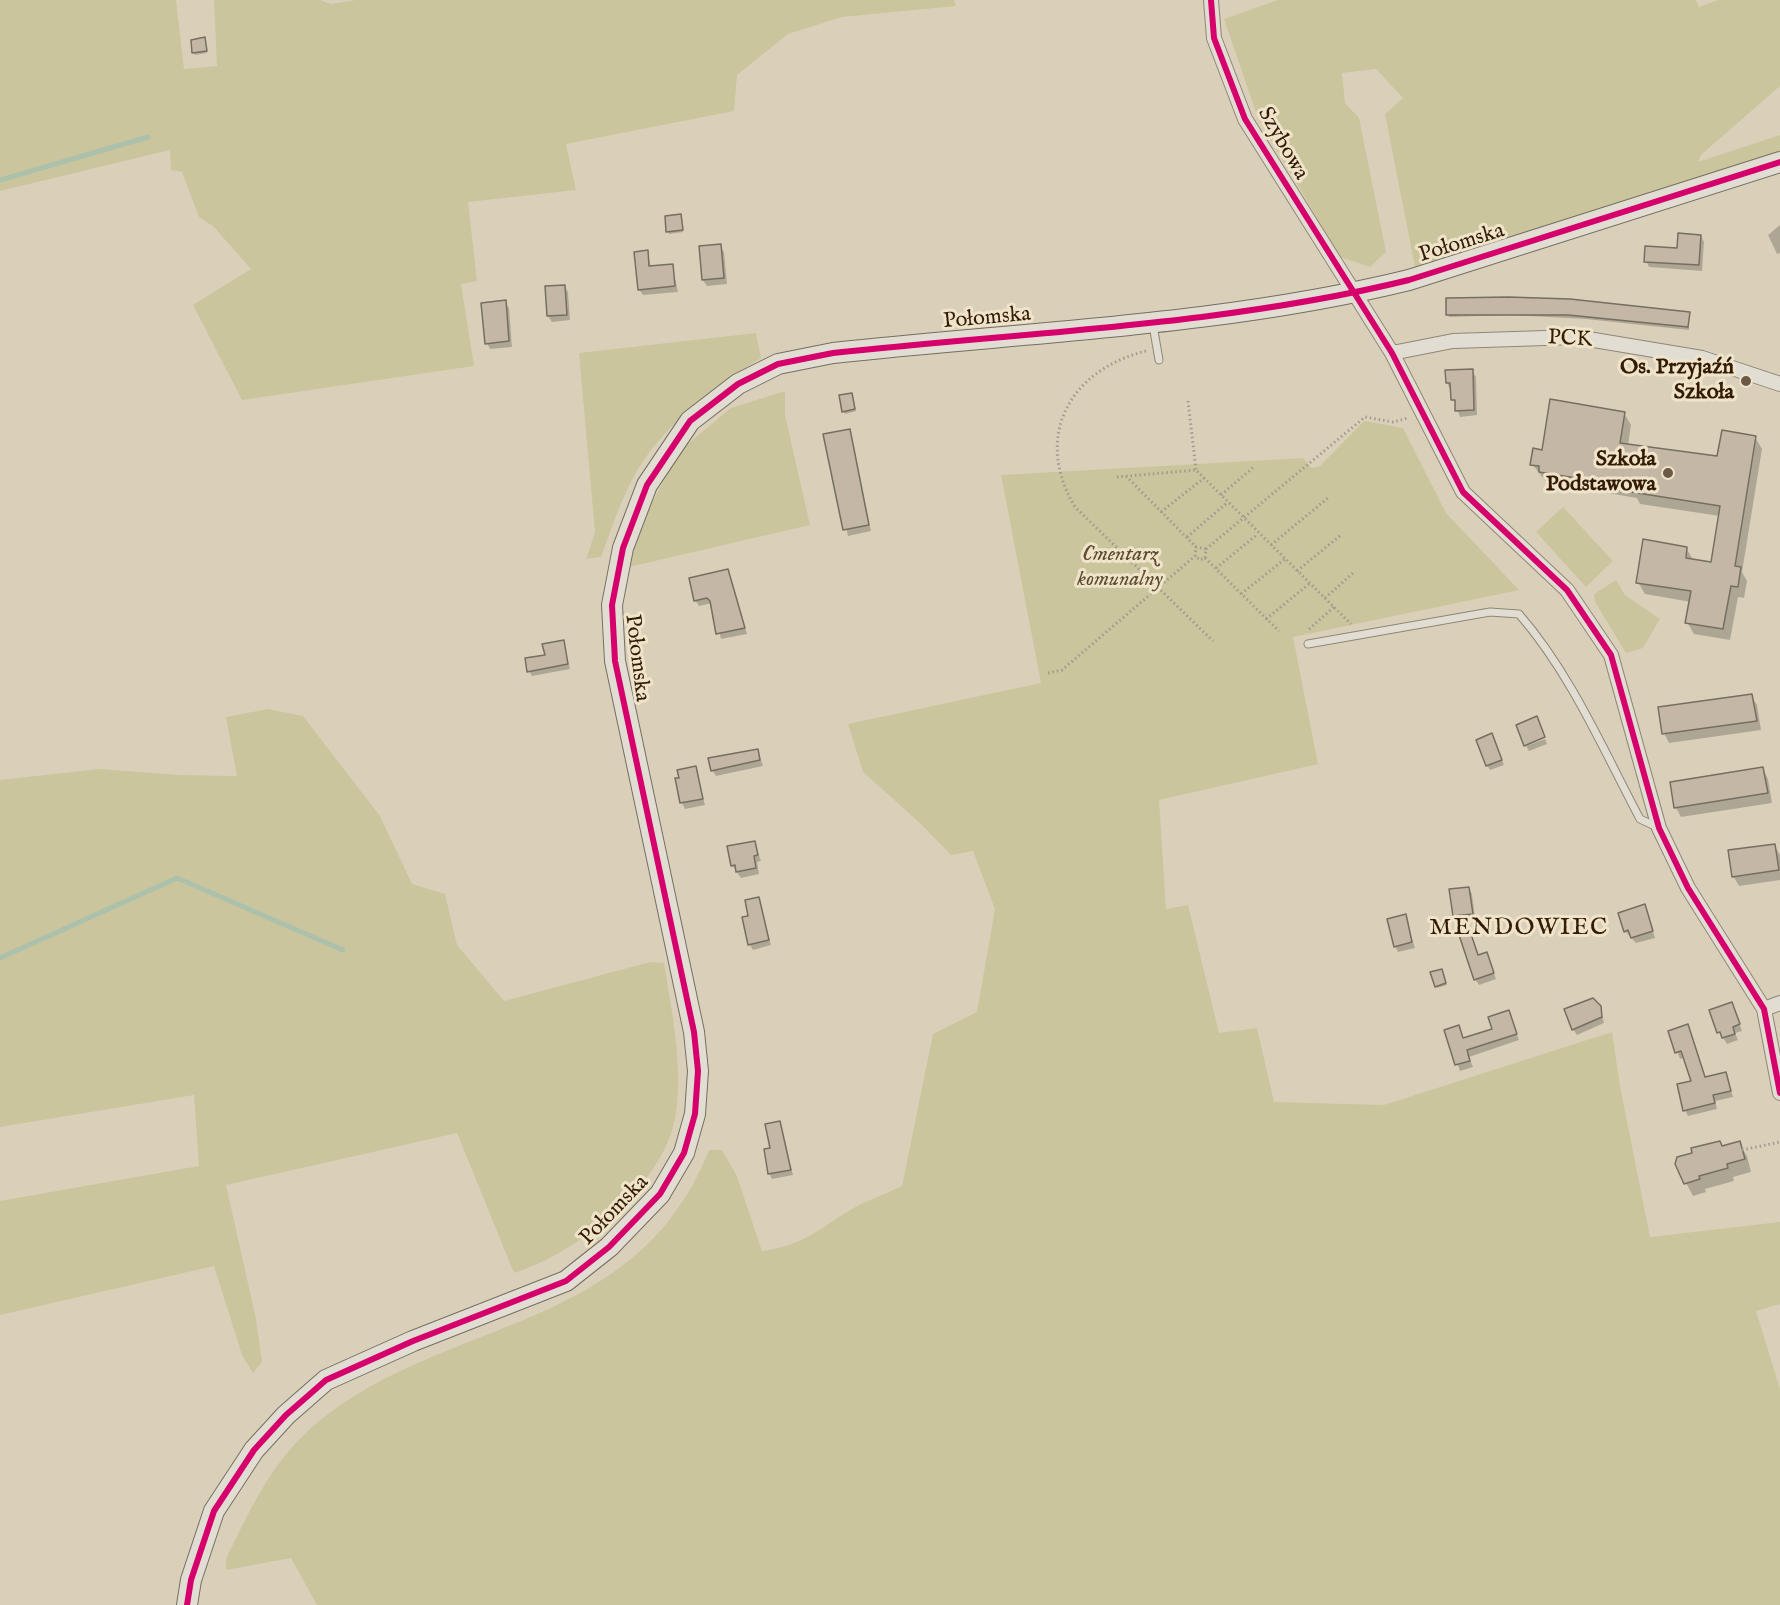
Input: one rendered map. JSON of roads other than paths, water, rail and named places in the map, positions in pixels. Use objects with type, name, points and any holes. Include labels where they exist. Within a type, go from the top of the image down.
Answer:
[{"type":"street","name":"Szybowa","points":[[1211,0],[1214,38],[1245,119],[1392,354],[1463,492],[1567,590],[1611,655],[1659,828],[1688,888],[1764,1009]]},
{"type":"street","name":"Połomska","points":[[188,1605],[191,1580],[214,1511],[254,1450],[286,1415],[326,1380],[413,1341],[566,1281],[609,1247],[660,1194],[684,1153],[695,1114],[698,1071],[694,1032],[615,661],[612,604],[623,548],[647,485],[690,421],[738,384],[778,364],[833,353],[1152,322],[1305,303],[1431,273],[1780,162]]},
{"type":"street","name":"PCK","points":[[1392,354],[1453,340],[1576,337],[1702,358],[1780,384]]},
{"type":"street","points":[[1780,1003],[1764,1009],[1780,1093]]},
{"type":"lane","points":[[1152,322],[1159,360]]},
{"type":"lane","points":[[1308,644],[1490,612],[1519,614],[1544,643],[1568,681],[1640,819],[1659,828]]},
{"type":"waterway","points":[[0,180],[148,137]]},
{"type":"waterway","points":[[0,958],[177,878],[343,950]]},
{"type":"place","name":"Os. Przyjaźń Szkoła","points":[[1746,381]]},
{"type":"place","name":"Szkoła Podstawowa","points":[[1668,473]]},
{"type":"district","name":"MENDOWIEC","points":[[1519,929]]},
{"type":"park label","name":"Cmentarz komunalny","points":[[1120,568]]}]
